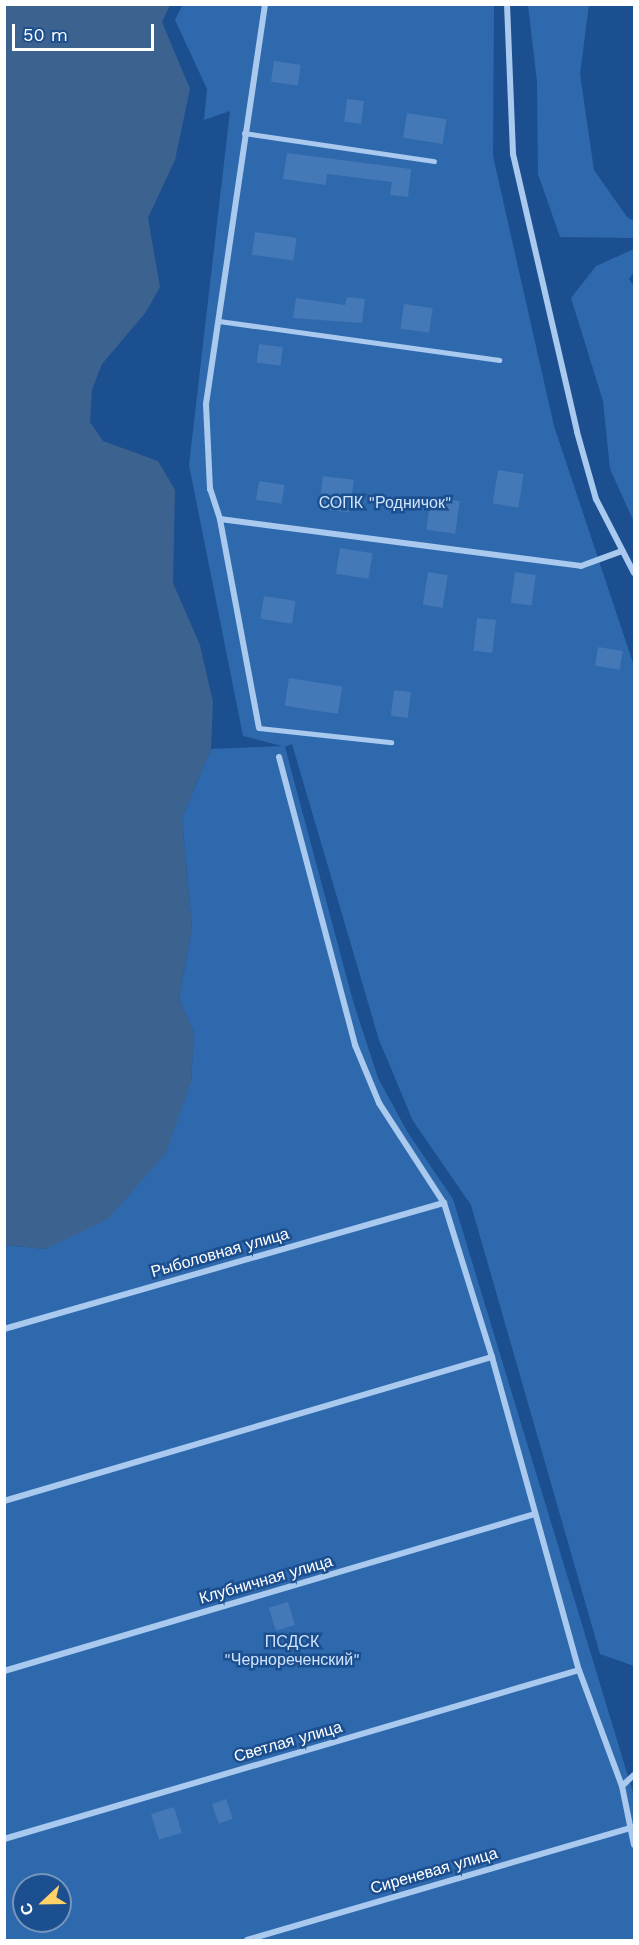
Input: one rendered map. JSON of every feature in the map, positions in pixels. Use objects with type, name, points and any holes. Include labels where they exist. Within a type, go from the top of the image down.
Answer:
[{"type":"street","points":[[259,728],[220,519],[210,489],[206,404],[244,133],[265,4]]},
{"type":"street","points":[[507,4],[513,154],[577,432],[596,499],[634,573]]},
{"type":"street","points":[[220,519],[581,566],[622,551]]},
{"type":"street","points":[[279,757],[355,1045],[379,1103],[444,1203],[492,1357],[579,1670],[622,1786],[634,1845]]},
{"type":"street","name":"Рыболовная улица","points":[[4,1329],[444,1203]]},
{"type":"street","points":[[4,1501],[492,1357]]},
{"type":"street","name":"Клубничная улица","points":[[4,1671],[535,1514]]},
{"type":"street","name":"Светлая улица","points":[[4,1839],[579,1670]]},
{"type":"street","points":[[622,1786],[634,1775]]},
{"type":"street","name":"Сиреневая улица","points":[[247,1941],[629,1828]]},
{"type":"lane","points":[[244,133],[434,161]]},
{"type":"lane","points":[[219,321],[499,360]]},
{"type":"lane","points":[[259,728],[391,742]]},
{"type":"green space","points":[[183,4],[494,5],[493,156],[554,426],[634,666],[634,1666],[600,1654],[471,1205],[413,1121],[379,1040],[292,744],[285,747],[353,1001],[378,1078],[408,1133],[453,1199],[634,1796],[634,1940],[5,1940],[5,1245],[46,1249],[191,1082],[194,1033],[179,998],[192,928],[182,818],[211,749],[282,746],[243,736],[189,465],[230,111],[204,120],[207,89],[175,20]]},
{"type":"green space","points":[[528,5],[589,5],[580,74],[594,170],[627,217],[634,221],[634,238],[560,237],[538,174],[537,82]]},
{"type":"green space","points":[[634,249],[634,272],[629,279],[634,286],[634,522],[610,469],[603,401],[571,298],[596,266]]},
{"type":"shaded area","points":[[5,4],[170,5],[162,22],[190,89],[175,160],[148,218],[160,287],[146,312],[102,364],[92,390],[90,422],[103,441],[158,461],[175,490],[173,583],[200,645],[213,702],[211,749],[182,818],[192,928],[179,998],[194,1033],[191,1082],[166,1153],[108,1219],[46,1249],[4,1245]]},
{"type":"building","points":[[274,61],[301,65],[298,86],[271,82]]},
{"type":"building","points":[[347,99],[364,101],[361,124],[344,122]]},
{"type":"building","points":[[407,113],[447,119],[443,144],[403,138]]},
{"type":"building","points":[[287,153],[411,169],[408,197],[390,195],[392,182],[327,174],[326,185],[283,179]]},
{"type":"building","points":[[255,232],[297,238],[293,261],[252,255]]},
{"type":"building","points":[[347,297],[365,299],[362,323],[293,318],[296,298],[345,305]]},
{"type":"building","points":[[404,304],[433,308],[429,333],[401,329]]},
{"type":"building","points":[[259,344],[283,347],[281,366],[257,363]]},
{"type":"building","points":[[498,470],[524,474],[518,508],[493,504]]},
{"type":"building","points":[[323,476],[354,480],[350,513],[319,509]]},
{"type":"building","points":[[259,481],[285,485],[282,504],[256,500]]},
{"type":"building","points":[[431,497],[460,501],[455,534],[426,530]]},
{"type":"building","points":[[340,548],[373,553],[369,579],[336,574]]},
{"type":"building","points":[[428,572],[448,575],[443,608],[423,605]]},
{"type":"building","points":[[515,572],[536,575],[531,606],[511,603]]},
{"type":"building","points":[[264,596],[296,601],[292,624],[260,619]]},
{"type":"building","points":[[477,618],[496,620],[492,653],[474,651]]},
{"type":"building","points":[[598,647],[623,651],[620,670],[595,666]]},
{"type":"building","points":[[289,678],[342,686],[338,714],[285,706]]},
{"type":"building","points":[[394,690],[411,692],[408,718],[391,716]]},
{"type":"building","points":[[288,1602],[295,1625],[276,1631],[269,1608]]},
{"type":"building","points":[[226,1799],[233,1819],[219,1824],[212,1804]]},
{"type":"building","points":[[174,1807],[182,1833],[159,1840],[151,1814]]},
{"type":"park label","name":"СОПК \"Родничок\"","points":[[385,503]]},
{"type":"park label","name":"ПСДСК \"Чернореченский\"","points":[[292,1651]]}]
